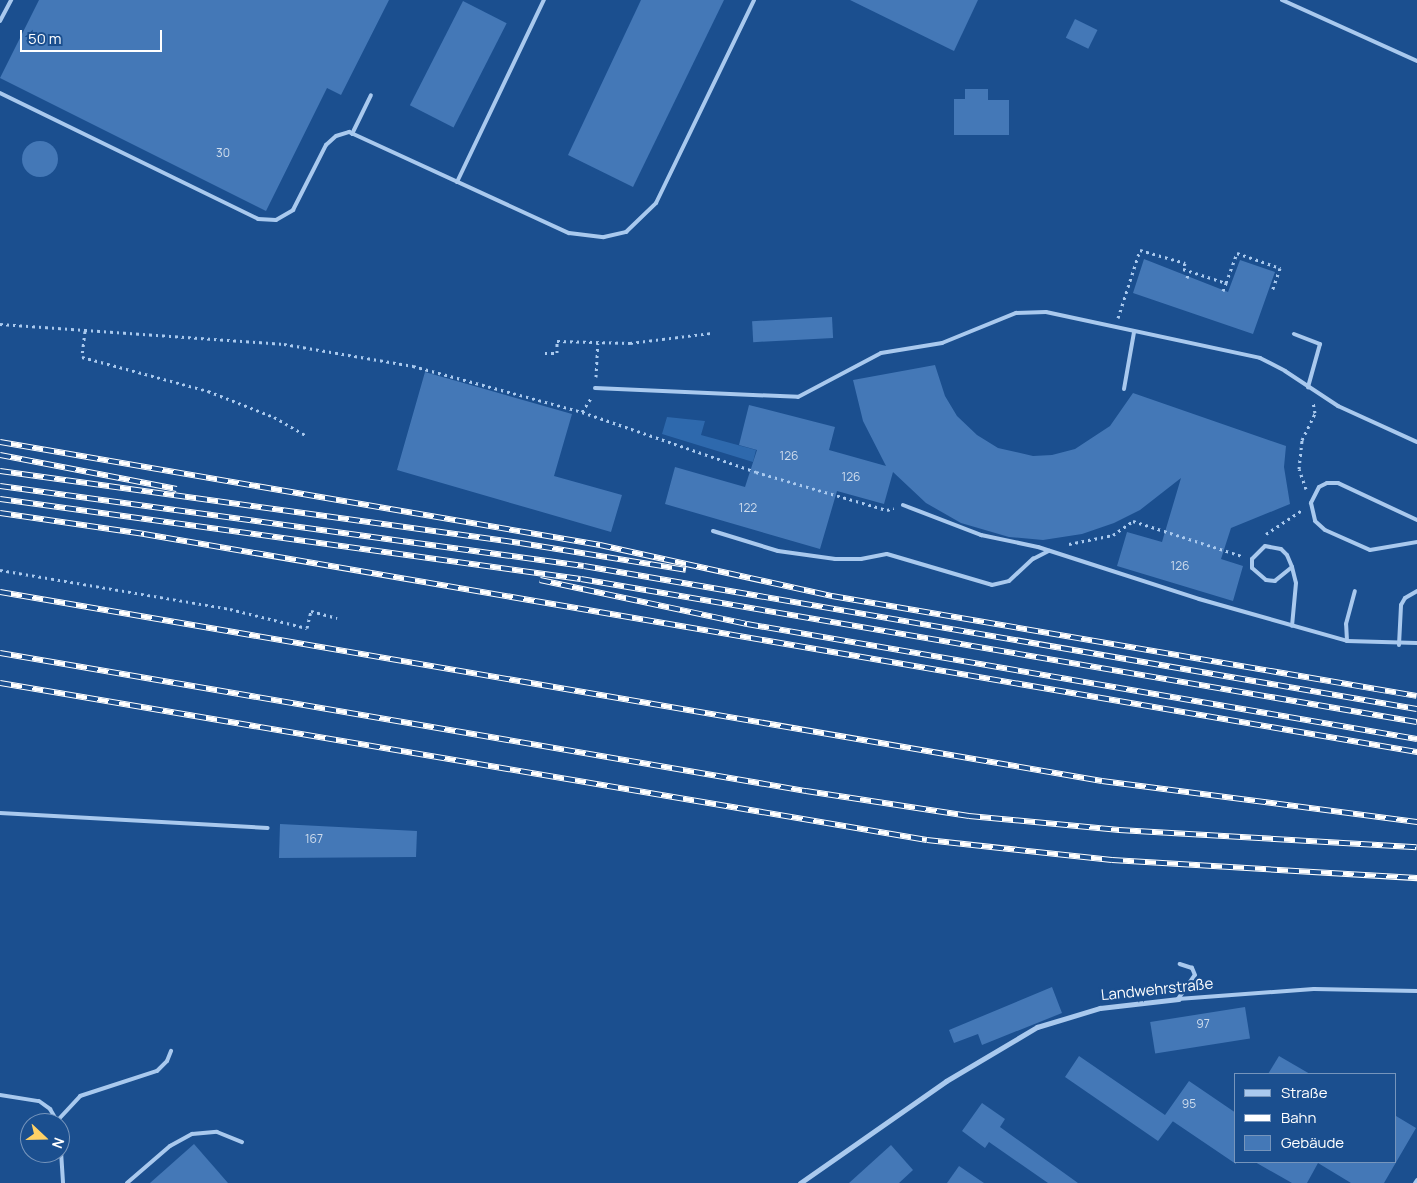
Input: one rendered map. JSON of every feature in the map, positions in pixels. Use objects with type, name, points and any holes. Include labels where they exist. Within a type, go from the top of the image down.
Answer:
[{"type":"street","name":"Landwehrstraße","points":[[800,1183],[946,1081],[1037,1027],[1100,1008],[1178,1000]]},
{"type":"lane","points":[[0,21],[11,0]]},
{"type":"lane","points":[[457,182],[544,0]]},
{"type":"lane","points":[[0,93],[258,219],[276,220],[293,210],[326,145],[342,133],[352,134],[581,236],[604,237],[626,232],[656,203],[754,0]]},
{"type":"lane","points":[[1282,0],[1417,61]]},
{"type":"lane","points":[[352,134],[371,95]]},
{"type":"lane","points":[[595,388],[798,397],[880,353],[942,343],[1001,317],[1031,311],[1060,314],[1134,332],[1171,337],[1260,358],[1274,364],[1338,406],[1417,442]]},
{"type":"lane","points":[[1124,389],[1134,332]]},
{"type":"lane","points":[[1294,334],[1320,344],[1308,387]]},
{"type":"lane","points":[[1417,520],[1338,483],[1327,483],[1319,487],[1311,503],[1315,521],[1325,530],[1345,541],[1370,550],[1417,542]]},
{"type":"lane","points":[[903,505],[981,535],[1048,550],[1292,626],[1347,641],[1399,644],[1417,643]]},
{"type":"lane","points":[[714,531],[778,551],[806,555],[861,559],[886,554],[992,585],[1009,581],[1034,559],[1048,550]]},
{"type":"lane","points":[[1292,567],[1275,581],[1266,580],[1252,568],[1252,559],[1258,551],[1273,546],[1287,555],[1292,567],[1296,601],[1292,626]]},
{"type":"lane","points":[[1347,641],[1346,624],[1355,591]]},
{"type":"lane","points":[[1399,644],[1401,605],[1405,598],[1417,591]]},
{"type":"lane","points":[[0,813],[268,828]]},
{"type":"lane","points":[[1178,1000],[1195,976],[1192,968],[1180,964]]},
{"type":"lane","name":"Landwehrstraße","points":[[1178,1000],[1314,989],[1417,991]]},
{"type":"lane","points":[[65,1113],[80,1096],[157,1071],[167,1061],[171,1052]]},
{"type":"lane","points":[[0,1095],[40,1100],[52,1113]]},
{"type":"lane","points":[[126,1183],[170,1146],[192,1134],[217,1132],[242,1142]]},
{"type":"lane","points":[[62,1163],[63,1183]]},
{"type":"path","points":[[1121,306],[1140,250],[1185,263],[1183,269],[1226,284]]},
{"type":"path","points":[[1223,291],[1237,254],[1280,268],[1272,291]]},
{"type":"path","points":[[1187,278],[1189,272]]},
{"type":"path","points":[[0,324],[284,344],[413,366],[582,412],[756,472],[887,510],[903,505]]},
{"type":"path","points":[[86,331],[82,357],[208,391],[274,417],[307,436]]},
{"type":"path","points":[[545,353],[557,353],[557,342],[630,343],[712,333]]},
{"type":"path","points":[[1048,550],[1113,535],[1134,521],[1252,559],[1259,538],[1311,503],[1299,469],[1302,440],[1315,413],[1308,387]]},
{"type":"path","points":[[0,570],[230,609],[307,628],[312,611],[338,618]]},
{"type":"shaded area","points":[[667,417],[705,421],[701,435],[756,450],[753,462],[662,434]]},
{"type":"building","points":[[39,0],[389,0],[341,95],[327,88],[266,211],[0,78]]},
{"type":"building","points":[[641,0],[724,0],[633,187],[568,155]]},
{"type":"building","points":[[850,0],[978,0],[954,51]]},
{"type":"building","points":[[463,1],[507,23],[454,127],[410,105]]},
{"type":"building","points":[[1075,19],[1097,30],[1088,49],[1066,38]]},
{"type":"building","points":[[965,89],[988,89],[988,100],[1009,100],[1009,135],[954,135],[954,99],[965,99]]},
{"type":"building","points":[[40,141],[47,142],[53,146],[57,152],[57,166],[53,172],[47,176],[40,177],[33,176],[27,172],[23,166],[22,159],[23,152],[27,146],[33,142]]},
{"type":"building","points":[[1144,259],[1228,292],[1240,260],[1275,272],[1253,334],[1133,293]]},
{"type":"building","points":[[832,317],[833,338],[753,342],[752,321]]},
{"type":"building","points":[[935,365],[945,396],[957,416],[977,435],[998,448],[1033,456],[1052,455],[1075,449],[1110,426],[1133,393],[1286,446],[1284,467],[1290,504],[1231,528],[1221,559],[1243,566],[1233,601],[1117,566],[1127,532],[1162,542],[1181,478],[1140,510],[1114,523],[1082,534],[1043,540],[1009,537],[961,523],[926,503],[893,472],[884,504],[837,491],[820,549],[665,504],[675,467],[745,487],[757,450],[739,445],[749,405],[835,427],[829,450],[886,466],[863,421],[853,380]]},
{"type":"building","points":[[425,372],[572,414],[554,476],[622,495],[611,532],[397,470]]},
{"type":"building","points":[[280,824],[417,831],[416,857],[279,858]]},
{"type":"building","points":[[1052,987],[1062,1013],[982,1045],[978,1034],[954,1043],[949,1030]]},
{"type":"building","points":[[1245,1007],[1250,1039],[1155,1054],[1150,1022]]},
{"type":"building","points":[[1079,1056],[1165,1115],[1189,1081],[1234,1112],[1234,1163],[1173,1121],[1158,1141],[1065,1077]]},
{"type":"building","points":[[1279,1056],[1308,1073],[1269,1073]]},
{"type":"building","points":[[982,1103],[1005,1119],[1000,1127],[1078,1183],[1048,1183],[989,1142],[985,1148],[962,1131]]},
{"type":"building","points":[[1397,1117],[1416,1128],[1397,1161]]},
{"type":"building","points":[[194,1144],[228,1183],[150,1183]]},
{"type":"building","points":[[891,1145],[913,1170],[899,1183],[849,1183]]},
{"type":"building","points":[[1257,1163],[1318,1163],[1307,1183],[1292,1183]]},
{"type":"building","points":[[1318,1163],[1396,1163],[1384,1183],[1351,1183]]},
{"type":"building","points":[[959,1166],[984,1183],[947,1183]]},
{"type":"railway","points":[[0,442],[600,545],[832,596],[1417,696]]},
{"type":"railway","points":[[0,455],[177,489]]},
{"type":"railway","points":[[0,471],[520,543],[686,570]]},
{"type":"railway","points":[[0,486],[584,566],[1417,709]]},
{"type":"railway","points":[[0,499],[581,579],[1417,722]]},
{"type":"railway","points":[[0,513],[144,534],[1417,752]]},
{"type":"railway","points":[[540,580],[747,624],[1417,739]]},
{"type":"railway","points":[[0,592],[1102,781],[1417,822]]},
{"type":"railway","points":[[0,653],[806,791],[969,816],[1119,830],[1417,847]]},
{"type":"railway","points":[[0,683],[927,840],[1112,860],[1417,878]]}]
